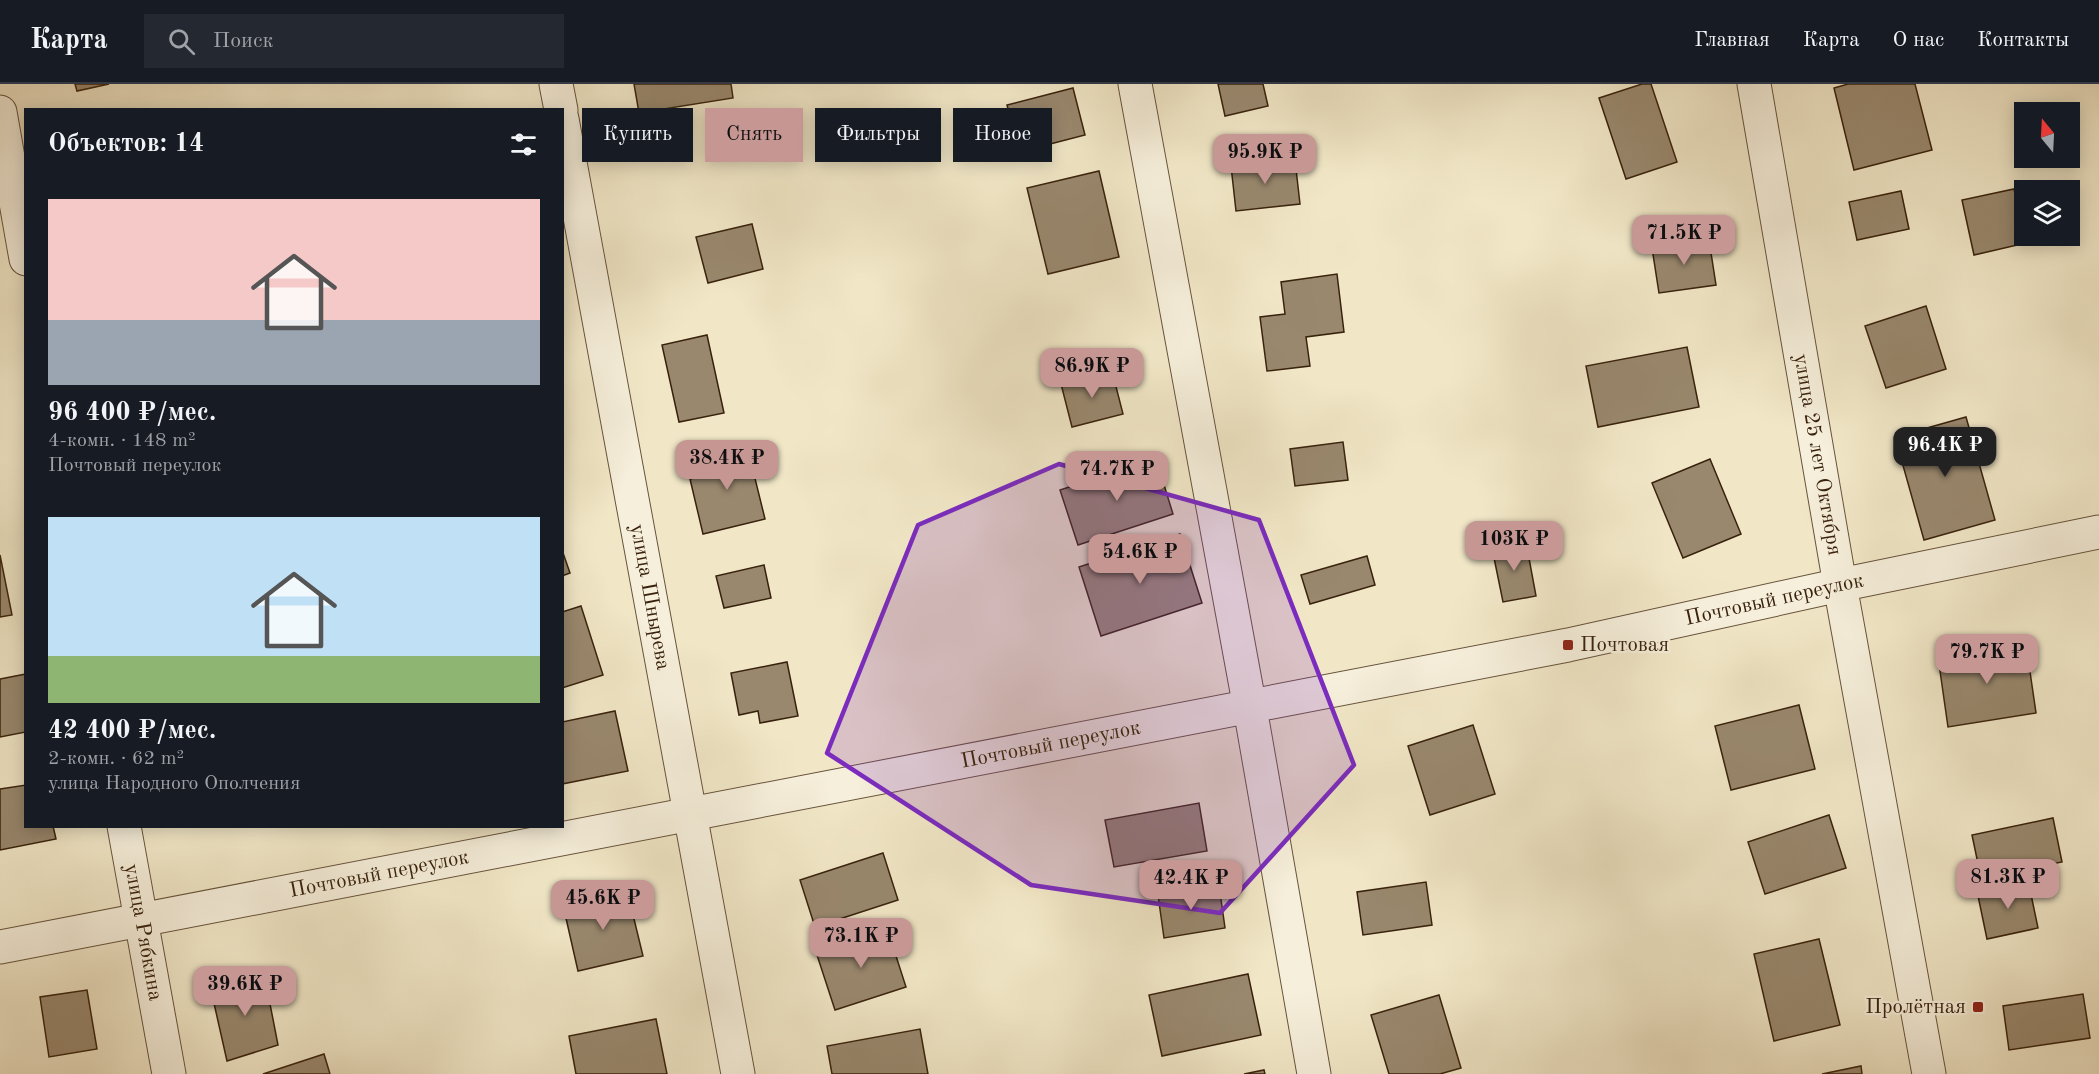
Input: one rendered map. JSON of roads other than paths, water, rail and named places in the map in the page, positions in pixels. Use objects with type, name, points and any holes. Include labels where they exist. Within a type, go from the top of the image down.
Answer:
[{"type":"street","points":[[556,84],[561,108]]},
{"type":"street","points":[[1135,84],[1250,708],[1314,1074]]},
{"type":"street","name":"улица 25 лет Октября","points":[[1754,84],[1840,585],[1929,1074]]},
{"type":"street","points":[[0,112],[24,248]]},
{"type":"street","name":"улица Шнырева","points":[[564,129],[738,1074]]},
{"type":"street","name":"Почтовый переулок","points":[[0,947],[1250,708],[1568,645],[1840,585],[2099,532]]},
{"type":"street","name":"улица Рябкина","points":[[124,828],[169,1074]]},
{"type":"place","name":"Почтовая","points":[[1568,645]]},
{"type":"place","name":"Пролётная","points":[[1978,1007]]}]
